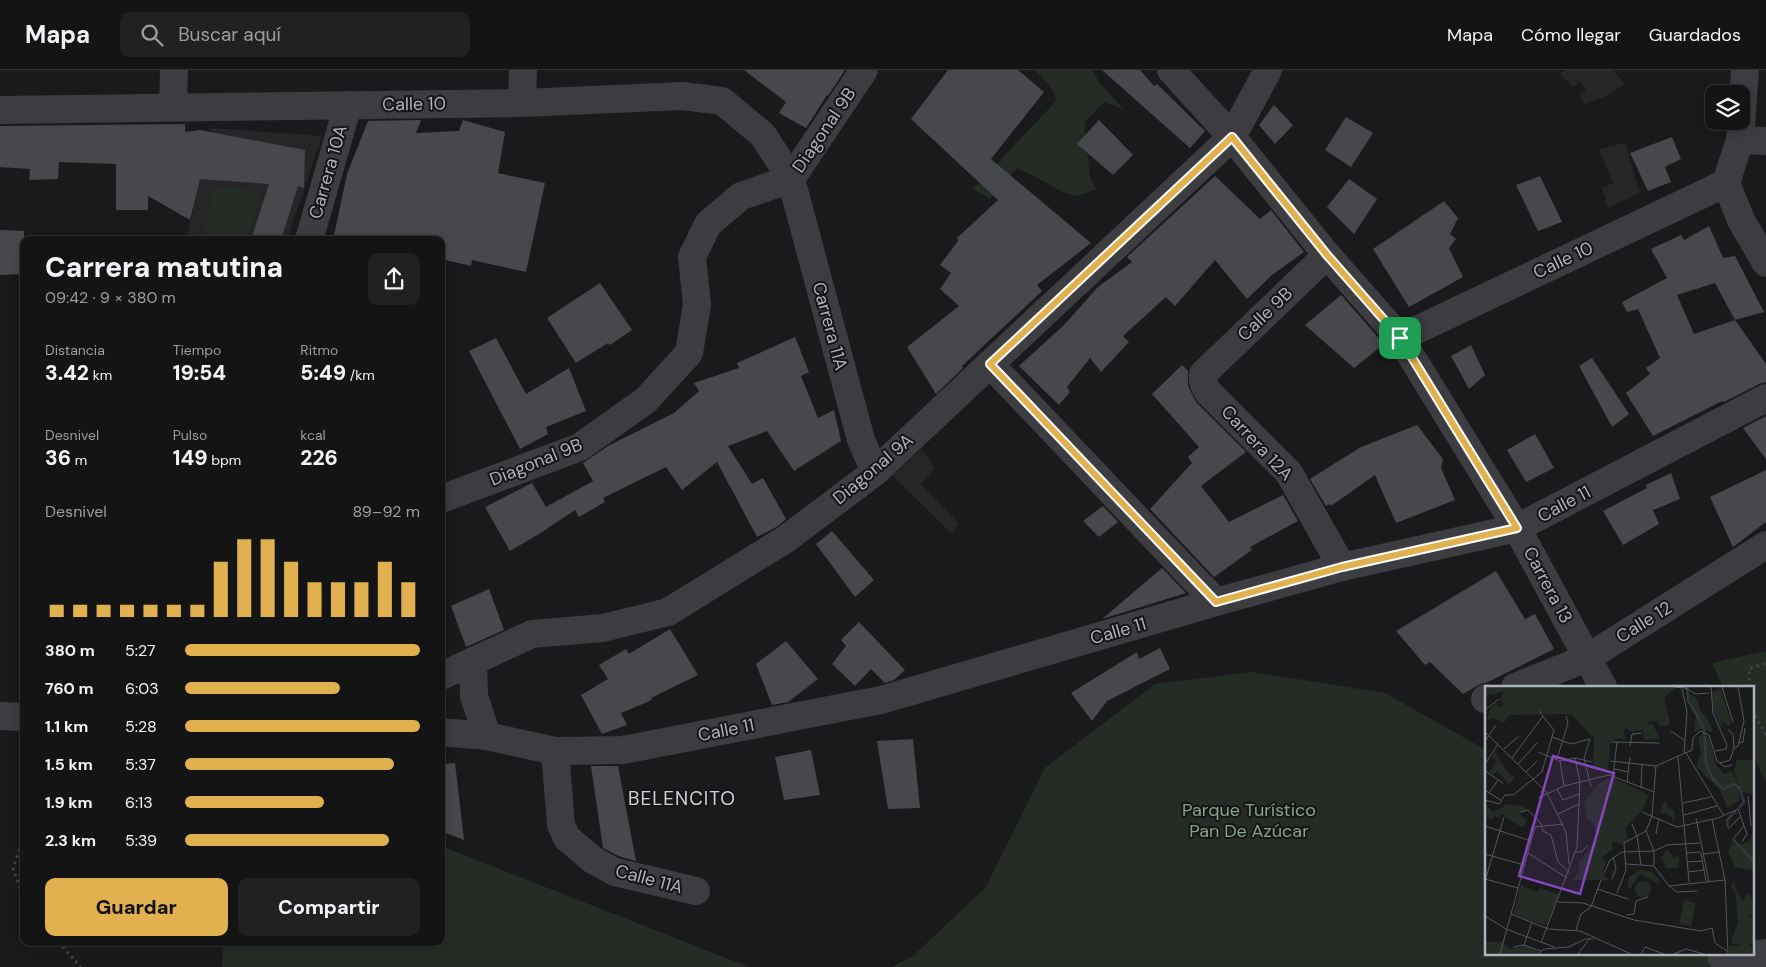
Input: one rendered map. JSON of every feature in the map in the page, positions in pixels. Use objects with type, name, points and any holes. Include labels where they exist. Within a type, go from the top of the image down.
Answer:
[{"type":"street","points":[[173,107],[174,70]]},
{"type":"street","points":[[522,102],[523,70]]},
{"type":"street","name":"Diagonal 9B","points":[[445,498],[580,447],[646,400],[689,353],[697,306],[692,257],[708,224],[741,196],[791,179],[864,70]]},
{"type":"street","name":"Carrera 13","points":[[1171,70],[1232,137],[1327,255],[1400,338],[1517,528],[1602,686]]},
{"type":"street","points":[[1232,137],[1268,70]]},
{"type":"street","points":[[1745,70],[1753,140],[1726,183],[1741,220],[1766,263]]},
{"type":"street","name":"Calle 10","points":[[0,110],[522,102],[683,96],[722,101],[763,135],[791,179]]},
{"type":"street","name":"Carrera 10A","points":[[310,236],[348,105]]},
{"type":"street","name":"Diagonal 9A","points":[[445,674],[532,634],[603,628],[668,612],[786,539],[875,472],[1232,137]]},
{"type":"street","name":"Carrera 11A","points":[[791,179],[861,440],[875,472]]},
{"type":"street","name":"Calle 10","points":[[1400,338],[1726,183]]},
{"type":"street","name":"Calle 9B","points":[[1203,374],[1327,255]]},
{"type":"street","points":[[990,364],[1216,602]]},
{"type":"street","name":"Carrera 12A","points":[[1203,374],[1204,386],[1209,393],[1289,473],[1342,567]]},
{"type":"street","name":"Calle 11","points":[[445,732],[487,736],[555,751],[623,750],[882,700],[1342,567],[1517,528],[1766,398]]},
{"type":"street","name":"Calle 12","points":[[1517,686],[1587,658],[1766,545]]},
{"type":"street","points":[[473,661],[474,696],[487,736]]},
{"type":"street","points":[[0,716],[20,717]]},
{"type":"street","name":"Calle 11A","points":[[555,751],[561,824],[567,838],[593,860],[615,872],[696,892]]},
{"type":"street","points":[[1722,960],[1766,953]]},
{"type":"path","points":[[1750,686],[1749,669],[1766,663]]},
{"type":"path","points":[[1754,714],[1766,735]]},
{"type":"path","points":[[20,848],[13,868],[20,888]]},
{"type":"path","points":[[62,946],[81,967]]},
{"type":"shaded area","points":[[1566,70],[1613,70],[1625,84],[1606,96],[1585,104],[1579,95],[1586,90],[1580,82],[1573,87],[1560,74]]},
{"type":"shaded area","points":[[212,128],[322,136],[288,236],[187,236]]},
{"type":"shaded area","points":[[1625,143],[1640,193],[1608,208],[1602,188],[1613,183],[1599,149]]},
{"type":"shaded area","points":[[922,449],[935,469],[921,484],[959,524],[951,533],[892,475]]},
{"type":"green space","points":[[1034,70],[1092,70],[1101,85],[1124,109],[1104,102],[1084,123],[1090,177],[1096,189],[1077,196],[1062,192],[1017,168],[990,199],[973,189],[1057,100],[1048,83]]},
{"type":"green space","points":[[215,185],[260,191],[248,236],[203,236]]},
{"type":"green space","points":[[1766,651],[1766,783],[1754,756],[1754,686],[1723,686],[1712,663]]},
{"type":"green space","name":"Parque Turístico Pan De Azúcar","points":[[1252,672],[1385,693],[1485,749],[1485,954],[1708,954],[1710,956],[1709,967],[892,967],[913,956],[986,887],[1045,768],[1155,684]]},
{"type":"green space","points":[[445,848],[750,967],[222,967],[223,946],[445,946]]},
{"type":"building","points":[[744,70],[845,70],[806,128],[779,113],[786,102]]},
{"type":"building","points":[[948,70],[1018,70],[1044,92],[991,159],[1091,243],[1037,285],[1042,291],[962,366],[963,368],[936,394],[907,347],[959,306],[940,289],[951,273],[940,265],[958,241],[957,238],[998,200],[911,119]]},
{"type":"building","points":[[1102,70],[1140,70],[1154,86],[1157,84],[1205,131],[1190,148]]},
{"type":"building","points":[[1274,105],[1293,125],[1275,144],[1259,125]]},
{"type":"building","points":[[1346,117],[1373,133],[1351,167],[1325,150]]},
{"type":"building","points":[[421,120],[416,133],[459,131],[463,120],[505,132],[498,173],[545,183],[526,272],[472,260],[471,266],[445,260],[445,236],[334,236],[347,174],[368,121]]},
{"type":"building","points":[[1099,120],[1133,155],[1113,175],[1077,144]]},
{"type":"building","points":[[185,124],[185,132],[200,130],[305,150],[304,188],[298,186],[282,236],[252,236],[269,184],[200,179],[190,220],[148,196],[148,210],[116,210],[116,164],[59,162],[58,179],[29,180],[30,169],[0,167],[0,126]]},
{"type":"building","points":[[1672,137],[1681,159],[1665,167],[1671,182],[1648,191],[1630,153]]},
{"type":"building","points":[[1215,176],[1260,219],[1271,210],[1304,252],[1272,275],[1247,299],[1215,260],[1175,306],[1166,297],[1123,336],[1129,342],[1101,372],[1090,358],[1067,387],[1070,392],[1059,405],[1019,366],[1064,325],[1098,287],[1132,262],[1127,257]]},
{"type":"building","points":[[1540,176],[1562,222],[1538,231],[1516,185]]},
{"type":"building","points":[[1349,179],[1377,199],[1354,234],[1327,207]]},
{"type":"building","points":[[1444,201],[1458,218],[1450,234],[1456,239],[1449,248],[1463,277],[1409,307],[1373,249]]},
{"type":"building","points":[[1709,226],[1723,258],[1735,256],[1764,312],[1735,320],[1766,364],[1766,382],[1724,402],[1722,401],[1653,436],[1626,393],[1650,374],[1646,368],[1660,358],[1638,309],[1627,312],[1622,302],[1667,278],[1651,249],[1681,235],[1684,240]],"holes":[[[1715,283],[1735,320],[1694,334],[1677,295]]]},
{"type":"building","points":[[0,230],[24,231],[24,236],[20,236],[20,274],[0,275]]},
{"type":"building","points":[[600,283],[632,330],[610,345],[608,343],[576,363],[547,318]]},
{"type":"building","points":[[1341,295],[1384,344],[1354,368],[1305,325]]},
{"type":"building","points":[[795,337],[809,372],[801,376],[818,418],[834,410],[841,441],[794,471],[767,431],[728,446],[752,484],[763,478],[786,519],[778,526],[757,537],[717,462],[682,490],[666,467],[603,498],[605,502],[579,517],[575,510],[510,551],[485,507],[532,483],[546,507],[593,481],[583,463],[608,446],[674,413],[699,391],[694,383],[739,368],[737,363]]},
{"type":"building","points":[[496,338],[526,394],[569,368],[586,411],[546,427],[548,434],[520,449],[469,351]]},
{"type":"building","points":[[1471,345],[1485,375],[1469,389],[1451,356]]},
{"type":"building","points":[[1592,358],[1629,414],[1612,427],[1579,366]]},
{"type":"building","points":[[1182,365],[1188,371],[1188,386],[1196,402],[1246,452],[1201,486],[1229,522],[1283,495],[1298,521],[1250,547],[1252,550],[1214,577],[1150,509],[1192,463],[1188,457],[1199,447],[1152,394]]},
{"type":"building","points":[[1766,416],[1766,459],[1743,428]]},
{"type":"building","points":[[1417,425],[1443,459],[1441,468],[1455,500],[1396,523],[1375,475],[1331,506],[1330,504],[1326,506],[1310,479],[1361,447]]},
{"type":"building","points":[[1535,434],[1554,468],[1526,482],[1507,450]]},
{"type":"building","points":[[1766,470],[1766,522],[1733,547],[1710,497]]},
{"type":"building","points":[[1671,473],[1680,499],[1653,510],[1659,524],[1623,545],[1603,511],[1647,488],[1646,485]]},
{"type":"building","points":[[1103,506],[1118,522],[1099,537],[1083,521]]},
{"type":"building","points":[[832,531],[874,580],[855,597],[816,544]]},
{"type":"building","points":[[1162,568],[1186,593],[1102,619]]},
{"type":"building","points":[[1496,571],[1525,619],[1535,614],[1554,649],[1463,694],[1430,662],[1425,665],[1396,631]]},
{"type":"building","points":[[489,589],[504,630],[466,647],[451,606]]},
{"type":"building","points":[[859,622],[905,670],[894,680],[885,683],[871,669],[855,686],[832,664],[846,646],[841,640]]},
{"type":"building","points":[[670,629],[698,675],[651,698],[652,700],[621,713],[627,725],[602,734],[581,695],[608,679],[599,665],[626,649],[629,654]]},
{"type":"building","points":[[786,641],[818,679],[788,702],[772,705],[756,664]]},
{"type":"building","points":[[1160,648],[1170,669],[1107,701],[1092,721],[1071,693],[1137,652],[1139,659]]},
{"type":"building","points":[[913,739],[920,808],[888,809],[877,741]]},
{"type":"building","points":[[811,750],[820,795],[784,800],[775,757]]},
{"type":"building","points":[[455,763],[464,840],[445,833],[445,764]]},
{"type":"building","points":[[591,766],[618,766],[636,861],[621,857],[603,848]]},
{"type":"district","name":"BELENCITO","points":[[682,798]]},
{"type":"route","points":[[1232,137],[1327,255],[1400,338],[1517,528],[1342,567],[1216,602],[990,364],[1232,137]]}]
